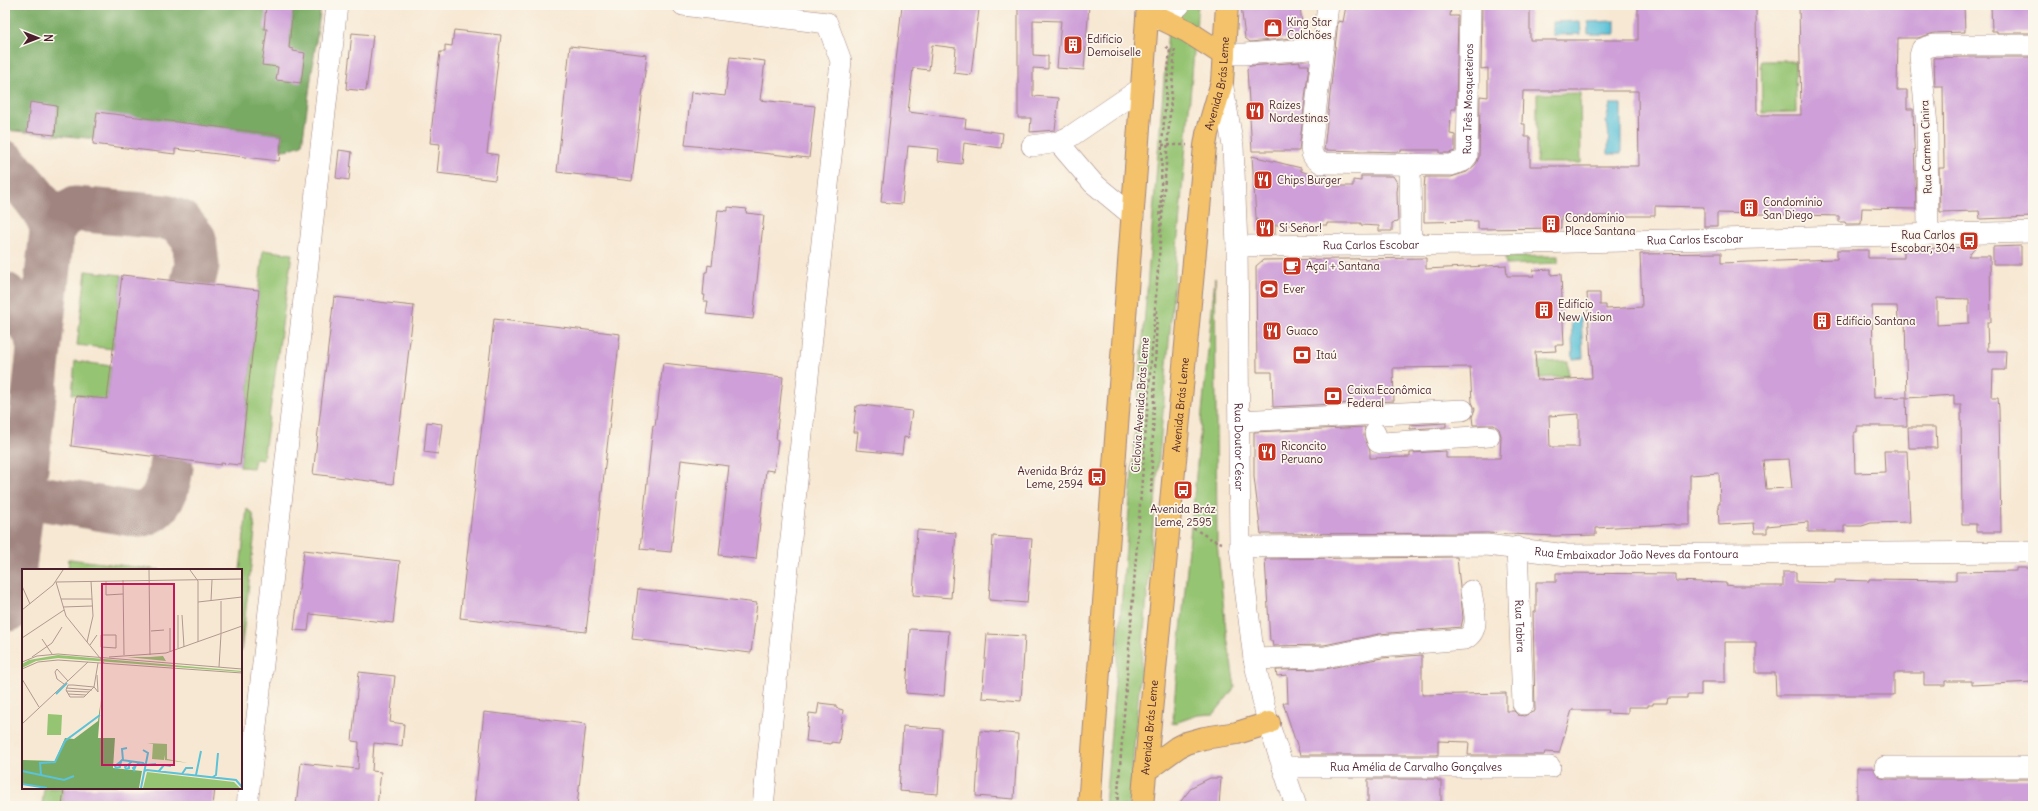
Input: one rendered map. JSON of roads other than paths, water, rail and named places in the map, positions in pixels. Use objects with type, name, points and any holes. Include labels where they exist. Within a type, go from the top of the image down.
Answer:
[{"type":"main road","name":"Avenida Brás Leme","points":[[1142,806],[1205,146],[1222,82],[1227,5]]},
{"type":"main road","points":[[1090,806],[1143,87],[1162,16],[1224,54]]},
{"type":"main road","points":[[1145,771],[1178,747],[1186,743],[1204,738],[1237,733],[1269,723]]},
{"type":"street","points":[[247,806],[337,5]]},
{"type":"street","points":[[684,5],[827,23],[841,61],[763,806]]},
{"type":"street","name":"Rua Três Mosqueteiros","points":[[1328,5],[1311,148],[1312,155],[1315,160],[1322,163],[1410,164],[1458,164],[1467,156],[1470,5]]},
{"type":"street","name":"Rua Carmen Cinira","points":[[1928,234],[1927,124],[1920,56],[1922,49],[1934,45],[2033,45]]},
{"type":"street","points":[[1224,54],[1244,54],[1323,48]]},
{"type":"street","name":"Rua Doutor César","points":[[1222,82],[1233,146],[1238,246],[1240,547],[1254,659],[1269,723],[1296,806]]},
{"type":"street","points":[[1032,146],[1058,142],[1071,136],[1143,87]]},
{"type":"street","points":[[1058,142],[1093,183],[1133,216]]},
{"type":"street","points":[[1410,164],[1411,244]]},
{"type":"street","name":"Rua Carlos Escobar","points":[[1238,246],[2033,232]]},
{"type":"street","points":[[1239,426],[1463,410]]},
{"type":"street","points":[[1239,426],[1373,429],[1378,442],[1382,443],[1489,436]]},
{"type":"street","name":"Rua Embaixador João Neves da Fontoura","points":[[1240,547],[1487,545],[1516,547],[1567,554],[2033,552]]},
{"type":"street","name":"Rua Tabira","points":[[1516,547],[1523,704]]},
{"type":"street","points":[[1254,659],[1325,657],[1380,646],[1465,639],[1471,636],[1474,631],[1475,618],[1471,591]]},
{"type":"street","name":"Rua Amélia de Carvalho Gonçalves","points":[[1283,767],[1550,768]]},
{"type":"street","points":[[1885,768],[2033,767]]},
{"type":"water","points":[[1580,21],[1581,34],[1553,35],[1553,22]]},
{"type":"water","points":[[1615,21],[1615,34],[1588,34],[1588,22]]},
{"type":"water","points":[[1610,104],[1621,104],[1621,154],[1608,154],[1608,132],[1606,122]]},
{"type":"water","points":[[1571,316],[1581,316],[1583,358],[1573,359]]},
{"type":"place","name":"King Star Colchões","points":[[1273,28]]},
{"type":"place","name":"Edifício Demoiselle","points":[[1073,45]]},
{"type":"place","name":"Raízes Nordestinas","points":[[1255,111]]},
{"type":"place","name":"Chips Burger","points":[[1263,180]]},
{"type":"place","name":"Condomínio San Diego","points":[[1749,208]]},
{"type":"place","name":"Condomínio Place Santana","points":[[1551,224]]},
{"type":"place","name":"Sí Señor!","points":[[1265,228]]},
{"type":"place","name":"Rua Carlos Escobar, 304","points":[[1969,241]]},
{"type":"place","name":"Açaí + Santana","points":[[1292,266]]},
{"type":"place","name":"Ever","points":[[1269,289]]},
{"type":"place","name":"Edifício New Vision","points":[[1544,310]]},
{"type":"place","name":"Edifício Santana","points":[[1822,321]]},
{"type":"place","name":"Guaco","points":[[1272,331]]},
{"type":"place","name":"Itaú","points":[[1302,355]]},
{"type":"place","name":"Caixa Econômica Federal","points":[[1333,396]]},
{"type":"place","name":"Riconcito Peruano","points":[[1267,452]]},
{"type":"place","name":"Avenida Bráz Leme, 2594","points":[[1097,477]]},
{"type":"place","name":"Avenida Bráz Leme, 2595","points":[[1183,490]]}]
